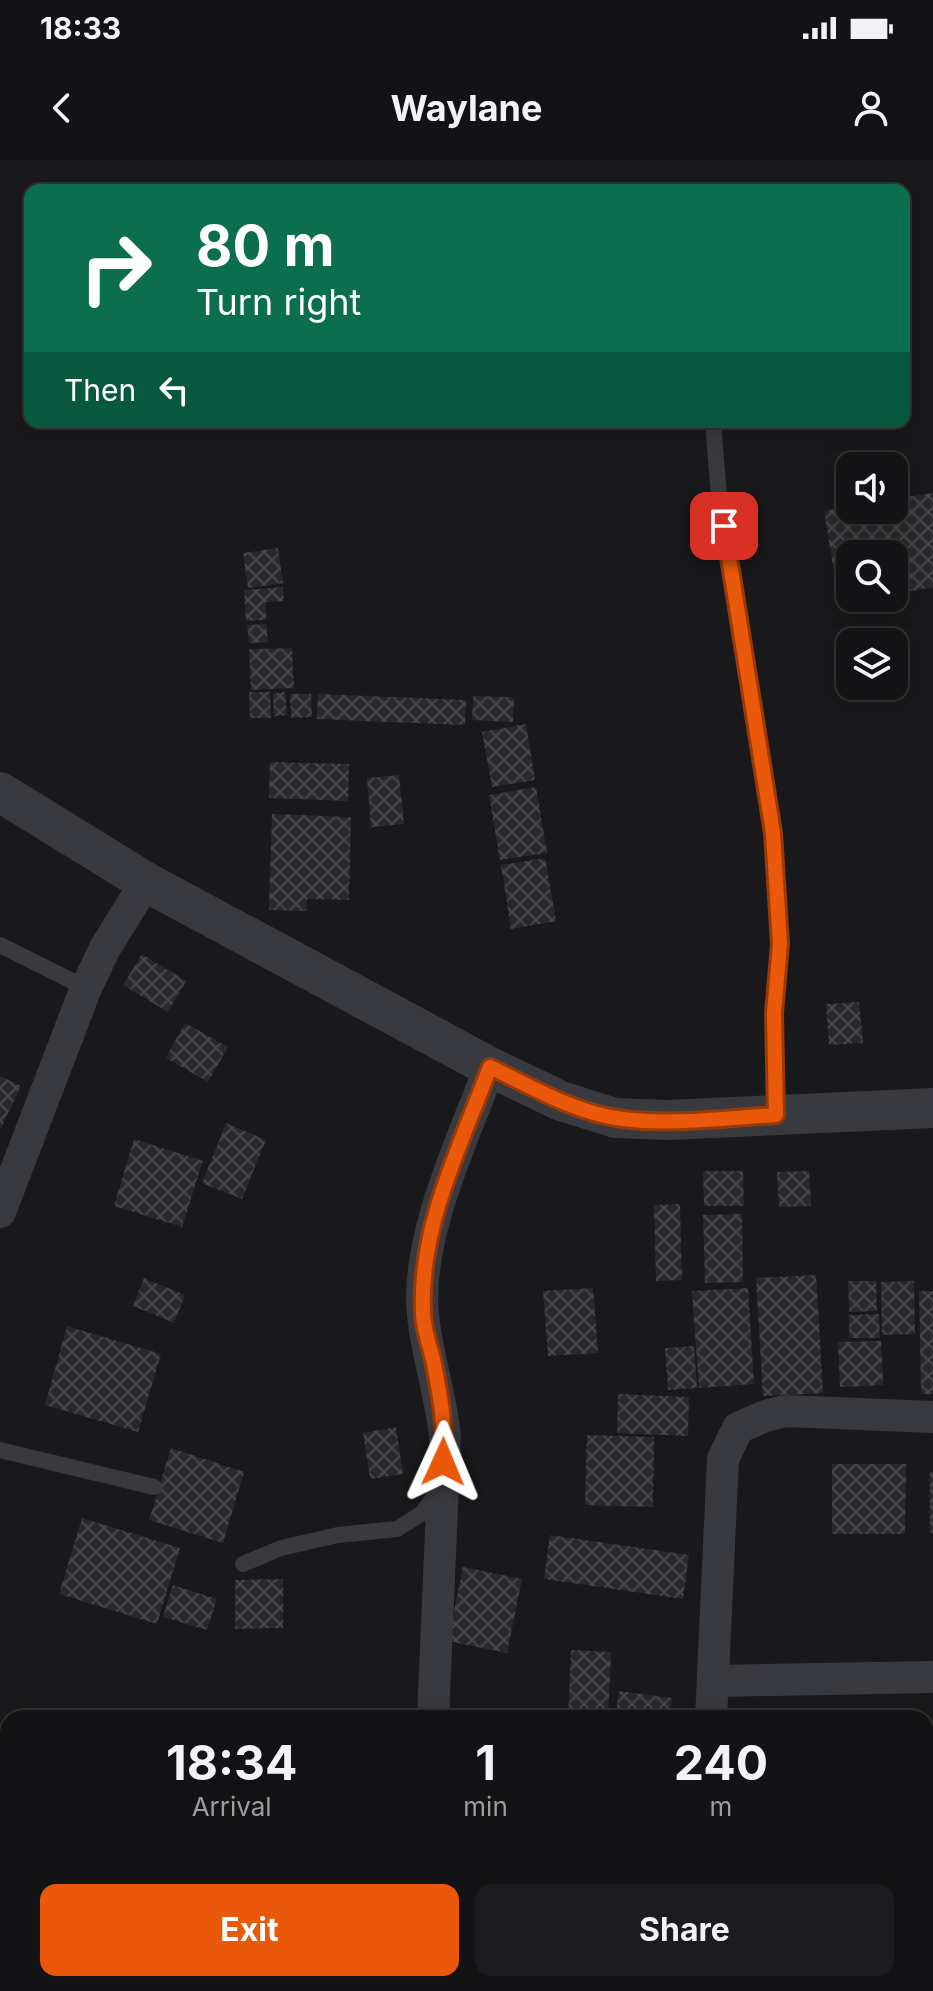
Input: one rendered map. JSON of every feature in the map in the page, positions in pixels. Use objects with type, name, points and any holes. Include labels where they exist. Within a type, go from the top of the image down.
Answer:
[{"type":"street","points":[[0,792],[146,882],[490,1067],[561,1101],[615,1118],[667,1120],[933,1108]]},
{"type":"street","points":[[2,1202],[86,988],[105,948],[146,882]]},
{"type":"street","points":[[433,1710],[445,1437],[442,1403],[423,1316],[423,1271],[433,1222],[490,1067]]},
{"type":"street","points":[[712,1710],[723,1459],[738,1428],[785,1411],[933,1417]]},
{"type":"street","points":[[714,1681],[933,1677]]},
{"type":"lane","points":[[713,428],[719,496],[773,833],[780,944],[774,1013],[776,1115]]},
{"type":"lane","points":[[0,945],[86,988]]},
{"type":"lane","points":[[0,1450],[154,1487]]},
{"type":"lane","points":[[243,1564],[281,1548],[338,1535],[397,1529],[421,1514],[442,1487]]},
{"type":"building","points":[[933,493],[933,587],[908,591],[908,540],[836,540],[836,585],[824,511],[836,509],[836,524],[908,524],[908,497]]},
{"type":"building","points":[[278,548],[283,583],[248,588],[243,553]]},
{"type":"building","points":[[283,587],[284,601],[266,602],[266,620],[246,621],[244,590]]},
{"type":"building","points":[[266,624],[268,642],[249,643],[247,625]]},
{"type":"building","points":[[292,648],[294,688],[251,690],[249,649]]},
{"type":"building","points":[[249,692],[270,692],[271,718],[250,718]]},
{"type":"building","points":[[285,692],[287,715],[274,716],[273,693]]},
{"type":"building","points":[[290,694],[311,694],[312,717],[291,718]]},
{"type":"building","points":[[318,694],[466,700],[465,725],[317,719]]},
{"type":"building","points":[[473,696],[514,697],[513,722],[472,720]]},
{"type":"building","points":[[526,724],[535,780],[492,787],[482,732]]},
{"type":"building","points":[[270,762],[349,764],[348,801],[269,798]]},
{"type":"building","points":[[399,775],[404,824],[371,827],[367,778]]},
{"type":"building","points":[[536,787],[547,853],[500,860],[489,795]]},
{"type":"building","points":[[272,814],[351,817],[349,900],[307,899],[306,911],[269,910]]},
{"type":"building","points":[[545,858],[556,921],[511,929],[501,865]]},
{"type":"building","points":[[142,954],[186,981],[168,1012],[123,985]]},
{"type":"building","points":[[859,1002],[863,1043],[829,1045],[826,1004]]},
{"type":"building","points":[[185,1023],[228,1047],[208,1082],[166,1058]]},
{"type":"building","points":[[0,1076],[21,1086],[0,1130]]},
{"type":"building","points":[[226,1123],[266,1140],[242,1199],[202,1183]]},
{"type":"building","points":[[134,1139],[203,1161],[182,1227],[114,1206]]},
{"type":"building","points":[[703,1171],[743,1171],[744,1206],[704,1206]]},
{"type":"building","points":[[809,1171],[811,1206],[779,1207],[777,1172]]},
{"type":"building","points":[[680,1204],[682,1280],[656,1281],[654,1205]]},
{"type":"building","points":[[742,1214],[743,1282],[705,1283],[703,1215]]},
{"type":"building","points":[[816,1275],[823,1393],[763,1396],[756,1278]]},
{"type":"building","points":[[144,1278],[185,1295],[174,1323],[133,1306]]},
{"type":"building","points":[[848,1281],[876,1281],[877,1311],[849,1312]]},
{"type":"building","points":[[914,1281],[915,1334],[882,1335],[881,1282]]},
{"type":"building","points":[[593,1288],[598,1353],[548,1356],[543,1291]]},
{"type":"building","points":[[748,1288],[754,1384],[699,1388],[692,1291]]},
{"type":"building","points":[[919,1291],[933,1291],[933,1394],[921,1394]]},
{"type":"building","points":[[879,1314],[880,1338],[849,1338],[849,1315]]},
{"type":"building","points":[[67,1326],[161,1354],[138,1432],[45,1405]]},
{"type":"building","points":[[881,1341],[883,1385],[840,1387],[838,1342]]},
{"type":"building","points":[[694,1346],[697,1388],[668,1390],[665,1348]]},
{"type":"building","points":[[618,1394],[689,1397],[688,1436],[617,1433]]},
{"type":"building","points":[[396,1427],[403,1474],[370,1479],[363,1433]]},
{"type":"building","points":[[587,1435],[654,1437],[653,1507],[585,1505]]},
{"type":"building","points":[[171,1448],[244,1472],[223,1543],[149,1520]]},
{"type":"building","points":[[832,1464],[906,1464],[905,1534],[832,1534]]},
{"type":"building","points":[[930,1472],[933,1472],[933,1533],[930,1533]]},
{"type":"building","points":[[82,1518],[180,1548],[157,1624],[59,1594]]},
{"type":"building","points":[[550,1535],[689,1555],[683,1599],[544,1579]]},
{"type":"building","points":[[463,1567],[522,1579],[507,1653],[448,1641]]},
{"type":"building","points":[[283,1579],[283,1628],[235,1629],[235,1580]]},
{"type":"building","points":[[173,1585],[217,1599],[207,1630],[163,1617]]},
{"type":"building","points":[[571,1650],[611,1652],[608,1710],[568,1710]]},
{"type":"building","points":[[619,1691],[672,1698],[670,1710],[616,1710]]},
{"type":"route","points":[[443,1462],[445,1437],[442,1403],[423,1316],[423,1271],[433,1222],[490,1067],[561,1101],[615,1118],[667,1120],[776,1115],[774,1013],[780,944],[773,833],[724,526]]}]
